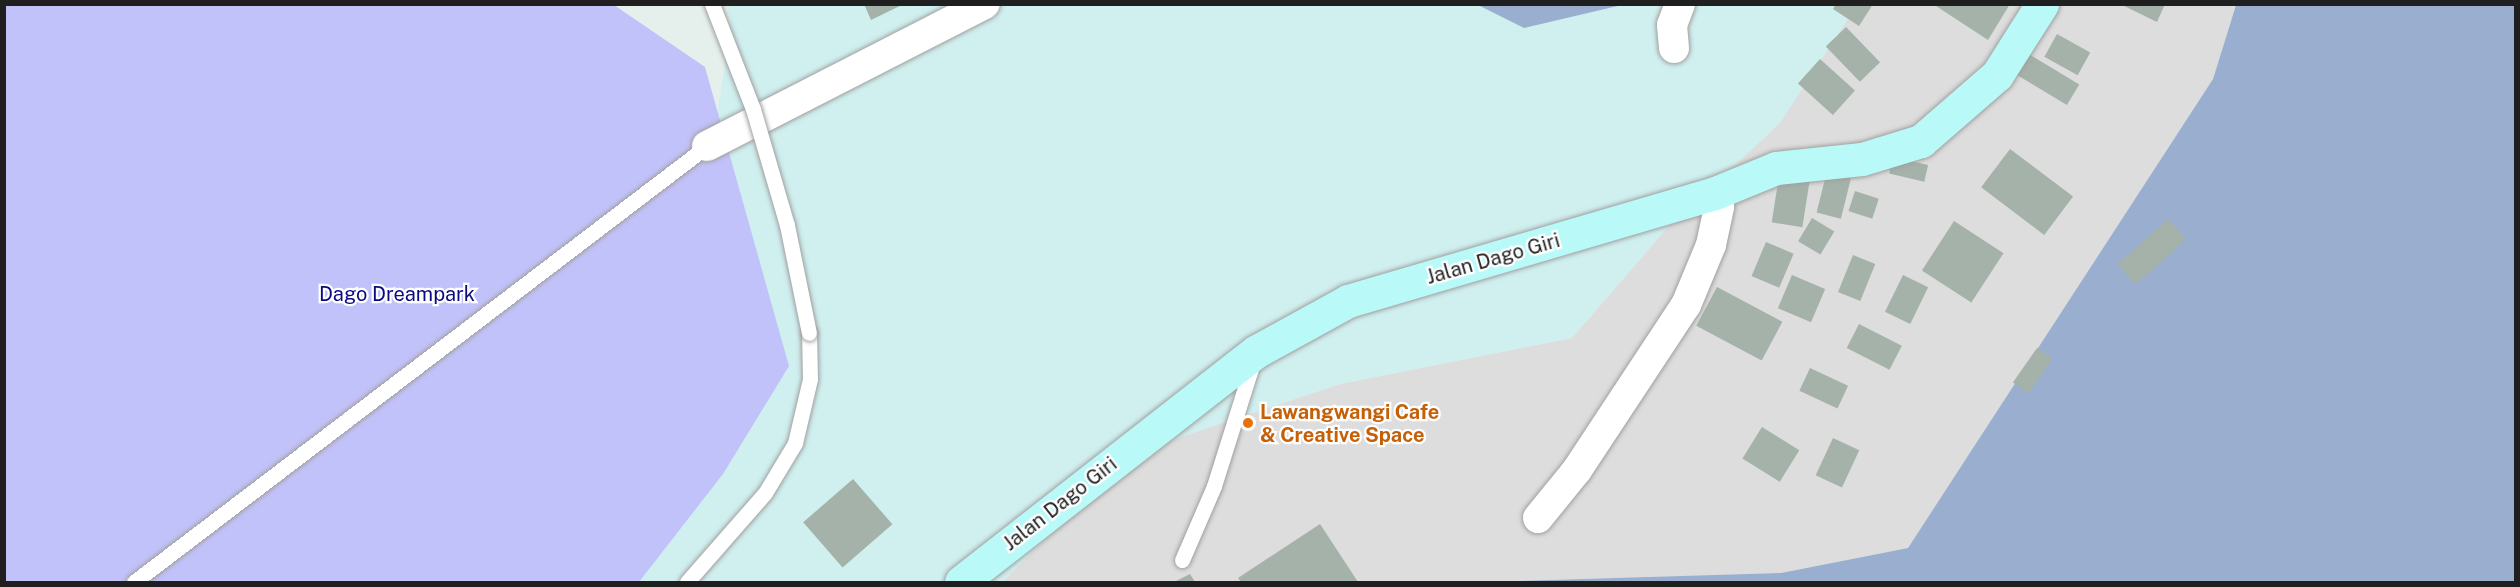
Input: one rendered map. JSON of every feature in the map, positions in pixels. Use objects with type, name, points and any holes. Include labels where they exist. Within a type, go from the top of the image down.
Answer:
[{"type":"main road","name":"Jalan Dago Giri","points":[[961,582],[1257,351],[1348,301],[1715,193],[1776,168],[1862,159],[1921,141],[1997,75],[2042,4]]},
{"type":"street","points":[[707,146],[985,4]]},
{"type":"street","points":[[1674,48],[1672,26],[1680,4]]},
{"type":"street","points":[[1538,518],[1577,470],[1686,305],[1711,245],[1719,207],[1715,193]]},
{"type":"lane","points":[[687,582],[765,493],[795,443],[810,379],[809,333],[778,193],[753,109],[712,4]]},
{"type":"lane","points":[[134,582],[707,146]]},
{"type":"lane","points":[[1182,560],[1214,486],[1257,351]]},
{"type":"shaded area","points":[[1478,4],[1524,28],[1622,5],[1857,5],[1779,124],[1668,227],[1572,338],[1340,384],[1132,453],[1002,582],[548,582],[688,307],[731,24],[727,5]]},
{"type":"shaded area","points":[[1478,4],[1622,5],[1524,28]]},
{"type":"shaded area","points":[[1857,5],[2236,5],[2213,79],[1908,548],[1781,573],[1482,582],[1002,582],[1132,453],[1340,384],[1572,338],[1668,227],[1779,124]]},
{"type":"shaded area","points":[[2236,5],[2515,5],[2515,582],[1483,582],[1781,573],[1908,548],[2213,79]]},
{"type":"green space","name":"Dago Dreampark","points":[[4,5],[614,5],[705,67],[789,366],[723,474],[639,582],[5,582]]},
{"type":"building","points":[[864,4],[904,4],[871,20]]},
{"type":"building","points":[[1836,4],[1873,4],[1859,26],[1833,9]]},
{"type":"building","points":[[1933,4],[2010,4],[1988,40]]},
{"type":"building","points":[[2120,4],[2165,4],[2157,22]]},
{"type":"building","points":[[1846,27],[1880,62],[1860,82],[1826,46]]},
{"type":"building","points":[[2057,34],[2090,52],[2078,75],[2044,57]]},
{"type":"building","points":[[2027,53],[2079,84],[2067,105],[2015,74]]},
{"type":"building","points":[[1820,59],[1855,90],[1833,115],[1798,84]]},
{"type":"building","points":[[2010,149],[2073,197],[2044,235],[1981,187]]},
{"type":"building","points":[[1893,157],[1928,165],[1924,182],[1889,174]]},
{"type":"building","points":[[1828,167],[1852,173],[1841,219],[1817,213]]},
{"type":"building","points":[[1780,170],[1811,175],[1802,227],[1772,222]]},
{"type":"building","points":[[1855,191],[1879,199],[1872,219],[1849,211]]},
{"type":"building","points":[[1812,218],[1834,231],[1820,255],[1798,241]]},
{"type":"building","points":[[2168,219],[2186,239],[2136,285],[2117,265]]},
{"type":"building","points":[[1954,221],[2003,253],[1971,303],[1922,270]]},
{"type":"building","points":[[1766,242],[1794,254],[1779,288],[1752,276]]},
{"type":"building","points":[[1853,255],[1875,264],[1860,301],[1838,292]]},
{"type":"building","points":[[1792,275],[1825,289],[1811,322],[1778,308]]},
{"type":"building","points":[[1903,275],[1928,287],[1910,324],[1885,312]]},
{"type":"building","points":[[1717,287],[1782,322],[1762,361],[1696,326]]},
{"type":"building","points":[[1859,324],[1902,346],[1890,370],[1847,348]]},
{"type":"building","points":[[2037,348],[2053,359],[2028,393],[2013,382]]},
{"type":"building","points":[[1810,368],[1848,386],[1837,408],[1799,391]]},
{"type":"building","points":[[1762,427],[1799,450],[1780,482],[1742,458]]},
{"type":"building","points":[[1833,438],[1859,450],[1842,487],[1816,475]]},
{"type":"building","points":[[853,479],[892,524],[843,568],[803,522]]},
{"type":"building","points":[[1320,524],[1358,582],[1241,582],[1238,578]]},
{"type":"building","points":[[1190,574],[1195,582],[1174,582]]},
{"type":"place","name":"Lawangwangi Cafe & Creative Space","points":[[1248,423]]}]
